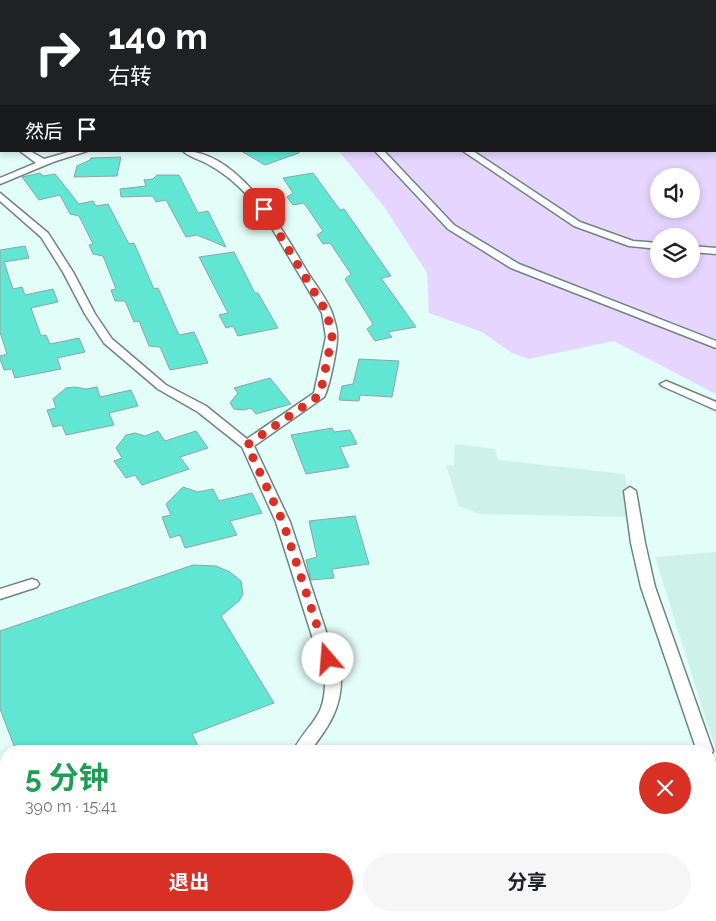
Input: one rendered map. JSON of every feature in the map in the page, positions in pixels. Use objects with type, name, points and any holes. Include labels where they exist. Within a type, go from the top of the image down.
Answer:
[{"type":"street","points":[[26,152],[43,163]]},
{"type":"street","points":[[0,181],[43,163],[80,152]]},
{"type":"street","points":[[189,152],[215,164],[239,182],[258,201],[270,217],[327,313],[332,337],[320,395],[247,445]]},
{"type":"street","points":[[379,152],[451,227],[515,266],[716,345]]},
{"type":"street","points":[[468,152],[576,224],[632,244],[650,245]]},
{"type":"street","points":[[0,196],[45,235],[68,272],[90,314],[108,341],[162,387],[202,409],[247,445],[283,522],[333,676],[334,693],[328,716],[306,745]]},
{"type":"street","points":[[700,250],[716,251]]},
{"type":"street","points":[[666,384],[716,406]]},
{"type":"street","points":[[630,490],[638,543],[648,587],[703,745]]},
{"type":"street","points":[[0,594],[32,584]]},
{"type":"shaded area","points":[[340,152],[716,152],[716,394],[614,341],[528,359],[512,353],[482,332],[429,313],[427,273],[385,208]]},
{"type":"shaded area","points":[[455,444],[495,449],[498,460],[625,474],[631,517],[480,514],[459,506],[446,465],[454,466]]},
{"type":"shaded area","points":[[716,552],[716,745],[714,745],[655,557]]},
{"type":"building","points":[[243,152],[299,152],[299,153],[265,165]]},
{"type":"building","points":[[121,157],[117,176],[74,177],[77,166],[91,158]]},
{"type":"building","points":[[40,173],[43,176],[55,174],[79,204],[93,201],[96,206],[108,204],[129,244],[134,243],[154,289],[158,288],[179,335],[194,332],[208,363],[170,370],[160,347],[149,346],[139,321],[134,322],[125,301],[115,301],[111,290],[116,289],[103,256],[93,254],[89,245],[93,244],[79,216],[70,214],[60,195],[39,200],[22,177]]},
{"type":"building","points":[[313,173],[340,210],[344,209],[391,276],[381,278],[416,327],[388,332],[392,337],[375,341],[367,329],[373,324],[345,279],[351,274],[330,243],[323,244],[317,235],[323,231],[304,203],[293,205],[287,197],[293,193],[283,178]]},
{"type":"building","points":[[157,175],[179,175],[198,213],[208,211],[226,247],[197,235],[186,237],[166,200],[156,202],[153,196],[121,197],[120,189],[146,186],[144,180],[153,179]]},
{"type":"building","points":[[25,246],[29,258],[4,262],[13,289],[22,287],[25,295],[53,289],[58,302],[31,308],[41,336],[46,335],[50,344],[79,338],[85,352],[57,358],[61,369],[15,378],[12,369],[4,370],[0,359],[0,356],[7,354],[0,332],[0,250]]},
{"type":"building","points":[[234,252],[255,293],[258,293],[278,328],[238,336],[233,326],[226,328],[219,315],[228,313],[199,257]]},
{"type":"building","points":[[359,359],[399,361],[392,397],[360,395],[359,401],[339,400],[342,386],[353,384]]},
{"type":"building","points":[[270,378],[291,404],[256,414],[251,408],[244,410],[234,409],[230,403],[238,393],[234,388]]},
{"type":"building","points":[[97,387],[100,397],[131,390],[138,406],[109,413],[114,425],[66,435],[62,425],[53,427],[47,410],[56,408],[53,399],[66,388],[86,389]]},
{"type":"building","points":[[332,428],[334,432],[350,430],[357,444],[340,447],[349,467],[306,474],[291,435]]},
{"type":"building","points":[[158,431],[165,441],[196,431],[208,448],[180,457],[189,469],[142,485],[135,475],[126,478],[114,461],[122,458],[116,448],[126,435],[135,433],[145,436]]},
{"type":"building","points":[[183,487],[198,492],[213,489],[219,501],[252,493],[262,513],[230,521],[237,535],[185,548],[180,535],[170,538],[162,517],[171,515],[166,504]]},
{"type":"building","points":[[355,516],[369,564],[332,569],[334,578],[311,580],[306,560],[317,557],[309,521]]},
{"type":"building","points":[[193,565],[216,566],[230,572],[241,581],[243,594],[239,601],[221,616],[274,703],[192,734],[198,745],[14,745],[0,709],[0,631]]},
{"type":"route","points":[[264,209],[327,313],[332,337],[320,395],[247,445],[283,522],[328,659]]}]
